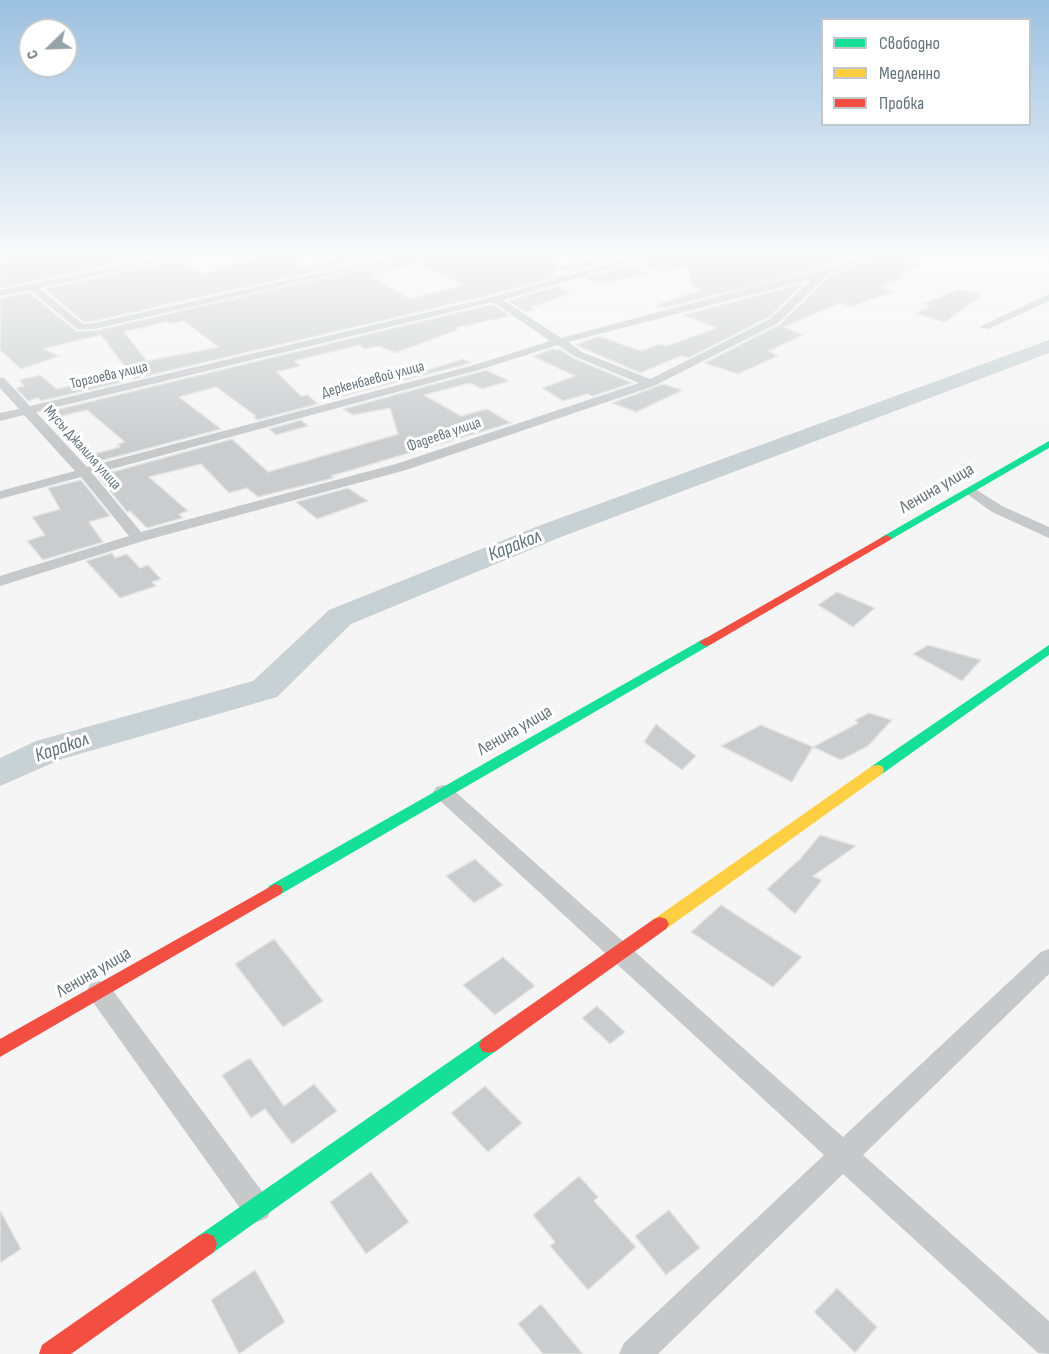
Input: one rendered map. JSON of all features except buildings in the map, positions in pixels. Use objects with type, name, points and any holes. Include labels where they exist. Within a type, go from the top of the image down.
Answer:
[{"type":"street","points":[[72,320],[81,327],[119,320]]},
{"type":"street","name":"Торгоева улица","points":[[0,417],[406,320]]},
{"type":"street","points":[[528,320],[578,354],[650,383]]},
{"type":"street","name":"Деркенбаевой улица","points":[[0,495],[478,367],[560,341],[638,320]]},
{"type":"street","name":"Фадеева улица","points":[[0,581],[138,538],[401,467],[650,383],[775,320]]},
{"type":"street","points":[[984,327],[999,320]]},
{"type":"street","name":"Мусы Джалиля улица","points":[[0,381],[84,472],[138,538]]},
{"type":"street","name":"Ленина улица","points":[[0,1049],[443,792],[972,491],[1049,444]]},
{"type":"street","points":[[972,491],[997,509],[1049,533]]},
{"type":"street","points":[[51,1354],[1049,649]]},
{"type":"street","points":[[443,792],[1049,1342]]},
{"type":"street","points":[[635,1354],[1049,959]]},
{"type":"street","points":[[99,992],[257,1208]]},
{"type":"waterway","name":"Каракол","points":[[0,773],[49,750],[265,689],[340,617],[551,531],[1049,346]]},
{"type":"traffic: fast","points":[[886,538],[1049,444]]},
{"type":"traffic: fast","points":[[275,890],[705,642]]},
{"type":"traffic: fast","points":[[877,770],[1049,649]]},
{"type":"traffic: fast","points":[[206,1244],[489,1045]]},
{"type":"traffic: slow","points":[[660,924],[877,770]]},
{"type":"traffic: jam","points":[[705,642],[886,538]]},
{"type":"traffic: jam","points":[[0,1049],[275,890]]},
{"type":"traffic: jam","points":[[489,1045],[660,924]]},
{"type":"traffic: jam","points":[[51,1354],[206,1244]]}]
